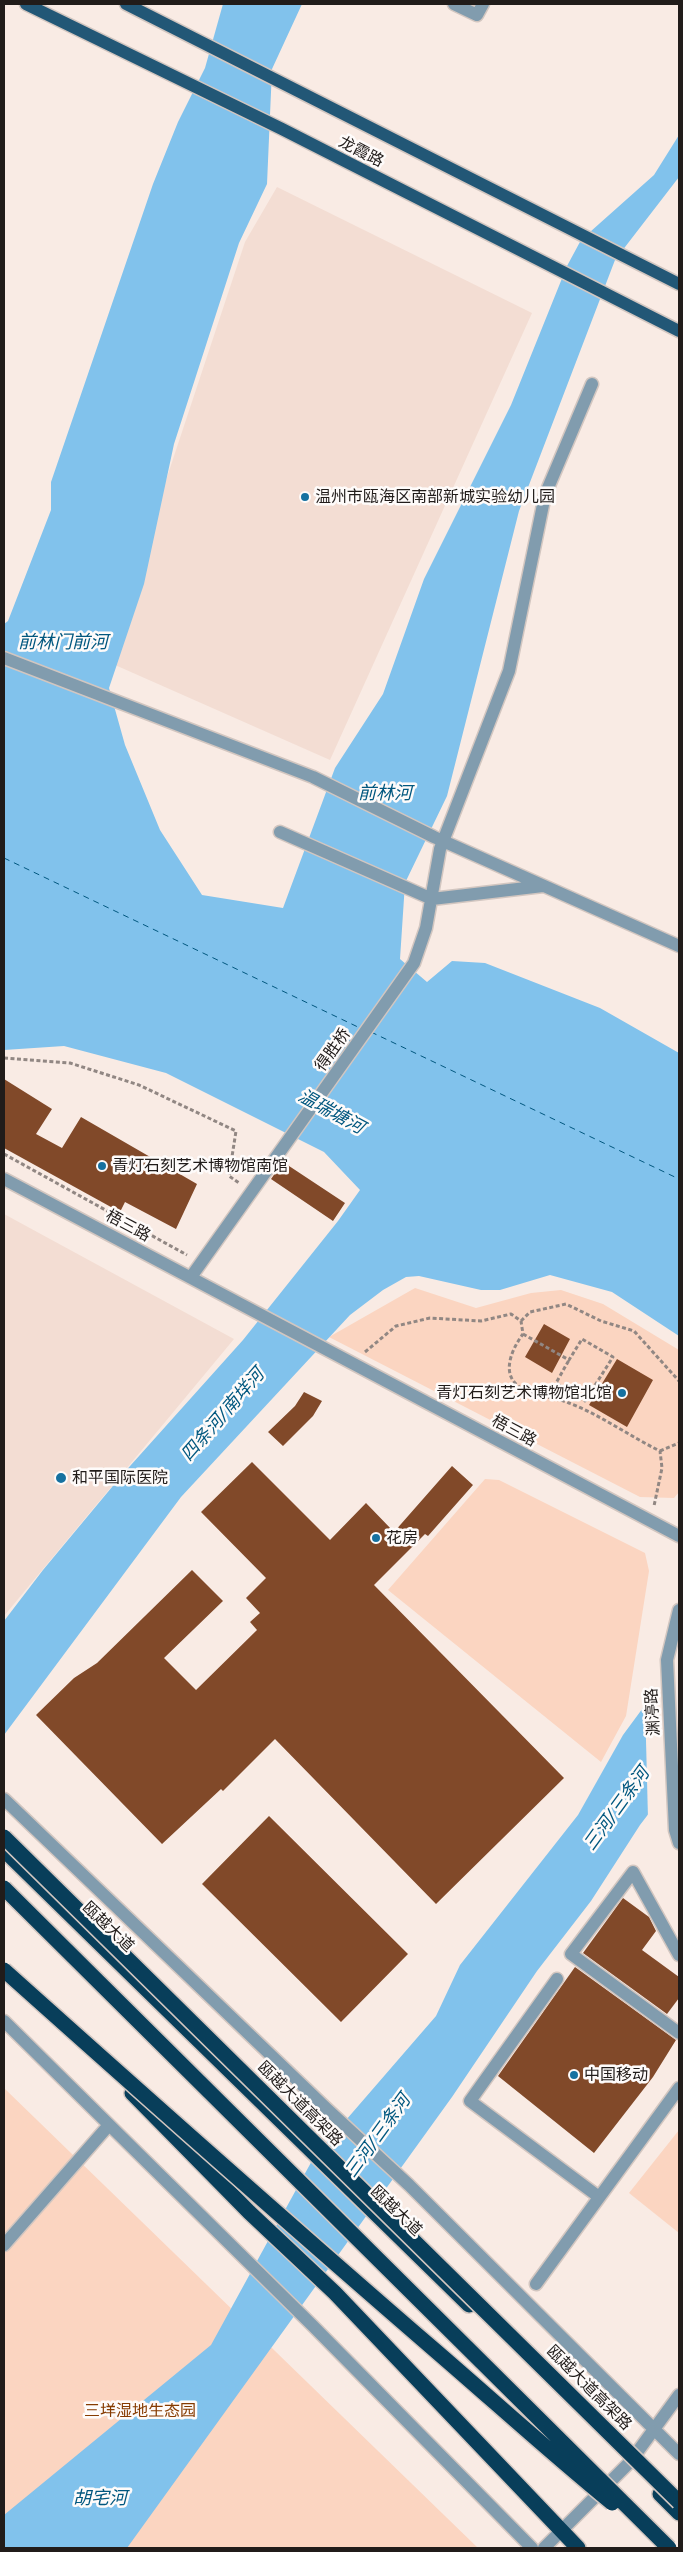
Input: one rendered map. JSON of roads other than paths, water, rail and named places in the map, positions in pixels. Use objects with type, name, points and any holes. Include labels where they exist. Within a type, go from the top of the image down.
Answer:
[{"type":"highway","name":"瓯越大道高架路","points":[[4,1836],[679,2502]]},
{"type":"highway","name":"瓯越大道","points":[[4,1850],[302,2141],[386,2226],[566,2397],[679,2513]]},
{"type":"highway","points":[[4,1888],[668,2548]]},
{"type":"highway","points":[[4,1961],[249,2212],[335,2294],[578,2548]]},
{"type":"highway","points":[[4,1970],[534,2440],[668,2548]]},
{"type":"main road","name":"龙霞路","points":[[26,4],[282,129],[548,267],[679,332]]},
{"type":"main road","name":"龙霞路","points":[[126,4],[679,284]]},
{"type":"street","points":[[454,4],[477,15],[483,4]]},
{"type":"street","name":"得胜桥","points":[[191,1277],[414,964],[426,928],[432,899],[439,839],[509,671],[544,495],[592,384]]},
{"type":"street","points":[[4,658],[140,708],[313,777],[439,839],[679,946]]},
{"type":"street","points":[[280,832],[432,899],[545,886]]},
{"type":"street","name":"梧三路","points":[[4,1179],[191,1277],[349,1364],[679,1536]]},
{"type":"street","name":"渊渟路","points":[[679,1610],[667,1660],[675,1830],[679,1843]]},
{"type":"street","points":[[4,1799],[327,2109],[409,2184],[679,2454]]},
{"type":"street","points":[[679,1956],[633,1872],[571,1954],[679,2033]]},
{"type":"street","points":[[557,1979],[470,2101],[599,2197]]},
{"type":"street","points":[[4,2021],[313,2326],[527,2547]]},
{"type":"street","points":[[536,2284],[679,2088]]},
{"type":"street","points":[[4,2245],[109,2125]]},
{"type":"street","points":[[544,2548],[630,2462],[679,2395]]},
{"type":"water","points":[[223,4],[302,4],[272,69],[267,184],[239,243],[174,444],[144,584],[109,688],[125,745],[160,830],[202,895],[283,908],[335,768],[383,694],[424,579],[511,405],[567,266],[581,240],[654,175],[679,135],[679,177],[615,260],[519,511],[447,796],[405,883],[400,959],[427,982],[452,961],[485,963],[600,1008],[679,1053],[679,1336],[612,1292],[550,1275],[500,1290],[481,1290],[419,1276],[406,1277],[383,1290],[350,1315],[181,1497],[4,1735],[4,1621],[43,1570],[122,1475],[243,1340],[338,1221],[360,1190],[324,1152],[166,1073],[64,1046],[4,1050],[4,624],[8,621],[51,510],[51,482],[153,184],[178,122],[205,68]]},
{"type":"water","points":[[679,1659],[679,1774],[640,1825],[591,1901],[537,1971],[452,2097],[127,2548],[4,2548],[4,2515],[211,2345],[314,2157],[436,2016],[460,1965],[578,1815],[623,1735]]},
{"type":"place","name":"温州市瓯海区南部新城实验幼儿园","points":[[305,497]]},
{"type":"place","name":"青灯石刻艺术博物馆南馆","points":[[102,1166]]},
{"type":"place","name":"青灯石刻艺术博物馆北馆","points":[[622,1393]]},
{"type":"place","name":"和平国际医院","points":[[61,1478]]},
{"type":"place","name":"花房","points":[[376,1538]]},
{"type":"place","name":"中国移动","points":[[574,2075]]},
{"type":"water label","name":"前林门前河","points":[[63,643]]},
{"type":"water label","name":"前林河","points":[[385,794]]},
{"type":"water label","name":"温瑞塘河","points":[[331,1112]]},
{"type":"water label","name":"四条河/南垟河","points":[[223,1415]]},
{"type":"water label","name":"三河/三条河","points":[[617,1809]]},
{"type":"water label","name":"三河/三条河","points":[[378,2136]]},
{"type":"water label","name":"胡宅河","points":[[100,2499]]},
{"type":"park label","name":"三垟湿地生态园","points":[[140,2411]]}]
